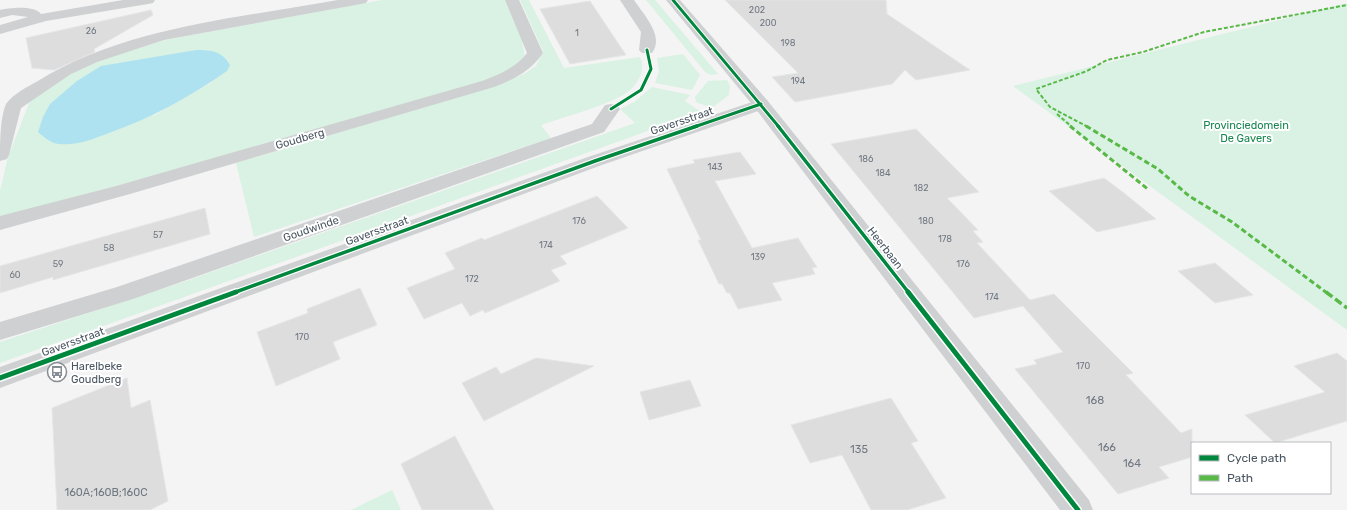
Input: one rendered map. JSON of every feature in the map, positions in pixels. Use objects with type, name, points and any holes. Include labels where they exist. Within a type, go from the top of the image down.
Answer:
[{"type":"street","points":[[0,30],[44,17],[148,0]]},
{"type":"street","points":[[0,154],[13,106],[22,98],[66,70],[92,59],[161,36],[361,0]]},
{"type":"street","name":"Goudberg","points":[[0,223],[184,173],[488,84],[517,72],[529,63],[535,53],[512,0]]},
{"type":"street","points":[[627,0],[648,32],[647,50]]},
{"type":"street","name":"Heerbaan","points":[[673,0],[761,104],[1078,510]]},
{"type":"street","points":[[0,14],[12,11],[28,12],[44,17]]},
{"type":"street","name":"Gaversstraat","points":[[0,378],[595,161],[761,104]]},
{"type":"street","name":"Goudwinde","points":[[0,331],[140,288],[598,128],[611,109]]},
{"type":"green space","points":[[382,0],[505,0],[522,40],[525,57],[514,69],[488,80],[179,169],[0,217],[0,191],[8,157],[31,98],[82,66],[165,40]],"holes":[[[196,50],[212,82],[153,116],[173,55]]]},
{"type":"green space","points":[[520,0],[529,0],[564,68],[640,57],[642,68],[636,84],[628,92],[614,100],[541,125],[551,138],[254,237],[236,163],[491,87],[524,74],[536,66],[543,51]]},
{"type":"green space","points":[[646,0],[655,0],[718,74],[712,75],[706,73]]},
{"type":"green space","name":"Provinciedomein De Gavers","points":[[1347,3],[1347,330],[1013,86]]},
{"type":"green space","points":[[683,54],[700,75],[692,90],[655,83],[659,71],[657,58]]},
{"type":"green space","points":[[727,80],[730,86],[729,95],[712,108],[696,102],[695,97],[708,81]]},
{"type":"green space","points":[[652,87],[690,95],[685,101],[701,112],[0,363],[0,342],[186,281],[635,123],[620,109],[634,102]]},
{"type":"green space","points":[[392,490],[401,510],[351,510]]},
{"type":"water","points":[[196,50],[216,52],[227,60],[230,65],[227,71],[199,90],[170,106],[140,121],[84,142],[72,144],[56,143],[47,140],[38,132],[43,117],[50,104],[77,81],[101,66]]},
{"type":"building","points":[[725,0],[886,0],[887,14],[970,70],[916,80],[905,70],[892,84],[795,102],[772,77],[798,73]]},
{"type":"building","points":[[590,1],[626,55],[570,64],[540,9]]},
{"type":"building","points":[[151,10],[153,15],[94,49],[95,52],[54,70],[32,68],[26,38]]},
{"type":"building","points":[[916,129],[979,192],[947,198],[978,230],[973,231],[983,242],[977,243],[1030,300],[1054,294],[1133,373],[1126,375],[1181,433],[1192,429],[1191,457],[1159,467],[1169,478],[1118,494],[1015,369],[1037,364],[1034,360],[1063,352],[1023,306],[974,318],[831,144]]},
{"type":"building","points":[[740,152],[756,174],[715,181],[752,248],[798,238],[817,267],[812,268],[815,274],[772,283],[782,300],[738,309],[730,293],[727,293],[722,284],[719,284],[698,240],[701,240],[667,169],[695,163],[693,160]]},
{"type":"building","points":[[1104,178],[1156,219],[1097,232],[1049,191]]},
{"type":"building","points":[[597,196],[628,228],[560,256],[567,264],[551,270],[560,281],[485,313],[483,310],[470,316],[462,303],[424,319],[407,288],[455,269],[445,253],[482,238],[484,240]]},
{"type":"building","points":[[205,208],[210,234],[53,280],[53,277],[0,293],[0,266]]},
{"type":"building","points":[[1215,263],[1253,295],[1215,303],[1178,271]]},
{"type":"building","points":[[360,288],[377,325],[333,342],[340,359],[276,386],[257,332],[308,313],[307,309]]},
{"type":"building","points":[[1337,353],[1347,361],[1347,421],[1274,442],[1245,415],[1325,392],[1294,366]]},
{"type":"building","points":[[536,358],[594,366],[484,421],[462,383],[496,367],[501,374]]},
{"type":"building","points":[[127,378],[131,408],[150,400],[168,501],[150,510],[57,510],[52,408]]},
{"type":"building","points":[[690,380],[701,406],[649,420],[640,392]]},
{"type":"building","points":[[891,398],[918,441],[911,443],[946,498],[907,510],[871,510],[842,455],[810,463],[791,425]]},
{"type":"building","points":[[455,436],[494,510],[422,510],[401,464]]},
{"type":"marked path","points":[[1347,5],[1204,32],[1143,52],[1107,60],[1087,71],[1036,89],[1050,107],[1101,134],[1158,169],[1189,196],[1232,222],[1347,308]]},
{"type":"marked path","points":[[1057,114],[1078,133],[1149,190]]},
{"type":"cycle path","points":[[673,0],[761,104],[1078,510]]},
{"type":"cycle path","points":[[611,109],[641,90],[651,69],[647,50]]},
{"type":"cycle path","points":[[0,378],[595,161],[761,104]]},
{"type":"place","name":"Harelbeke Goudberg","points":[[57,372]]}]
